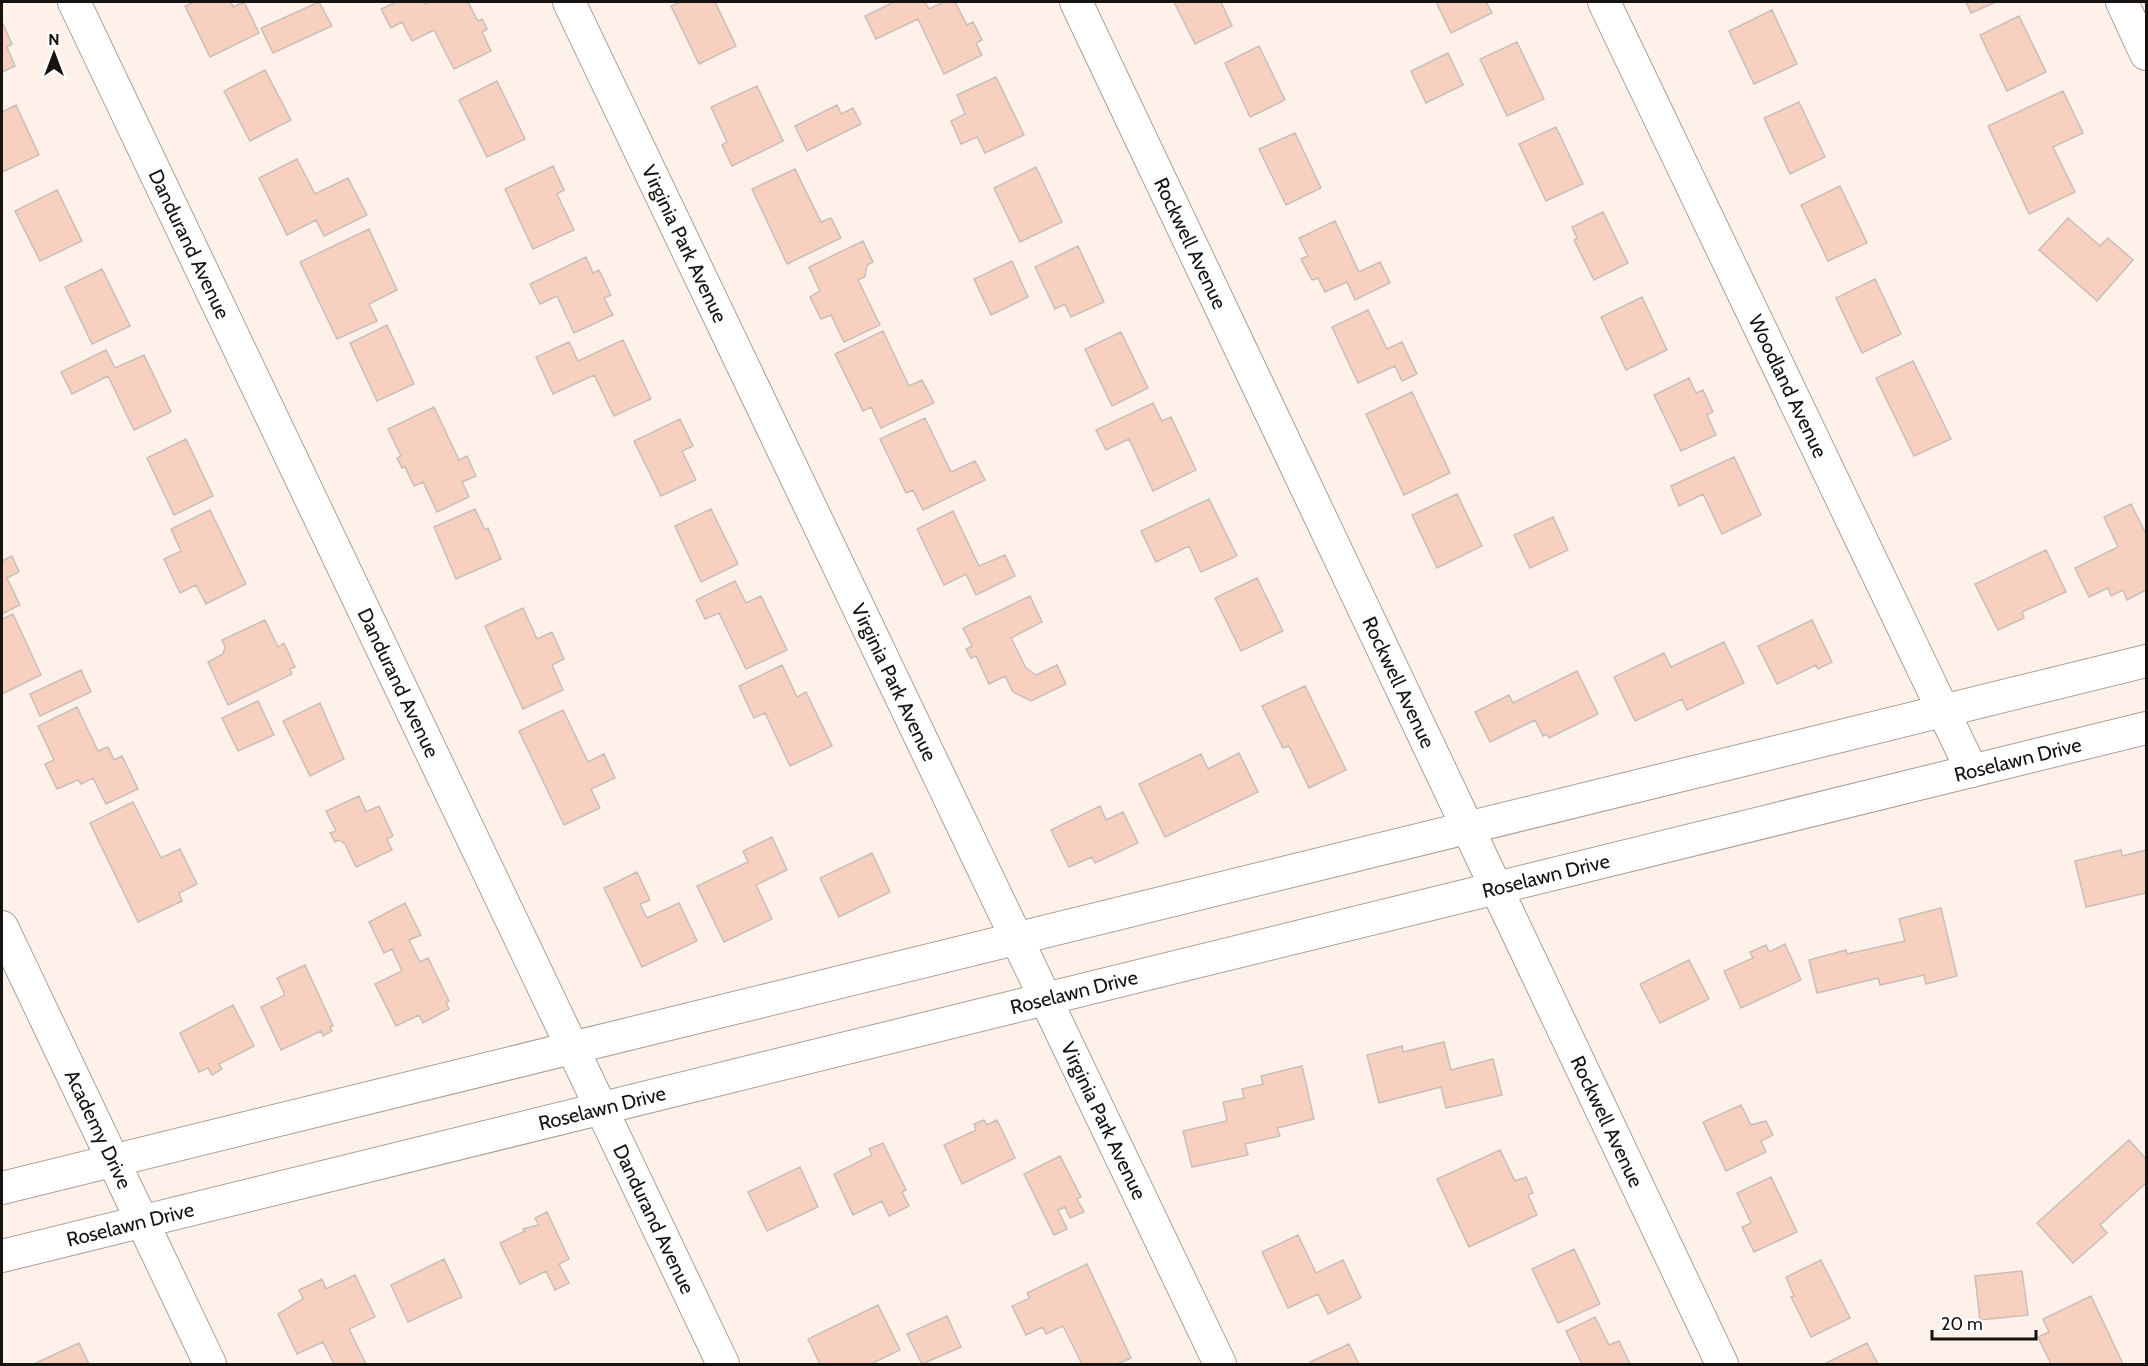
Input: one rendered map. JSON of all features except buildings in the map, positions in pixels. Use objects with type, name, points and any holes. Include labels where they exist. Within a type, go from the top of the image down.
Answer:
[{"type":"street","name":"Dandurand Avenue","points":[[74,2],[723,1365]]},
{"type":"street","name":"Virginia Park Avenue","points":[[569,2],[1220,1365]]},
{"type":"street","name":"Rockwell Avenue","points":[[1076,2],[1722,1365]]},
{"type":"street","name":"Woodland Avenue","points":[[1604,2],[1972,771]]},
{"type":"street","points":[[2122,2],[2146,54]]},
{"type":"street","points":[[2,1188],[2146,661]]},
{"type":"street","name":"Roselawn Drive","points":[[2,1256],[2146,728]]},
{"type":"street","name":"Academy Drive","points":[[2,927],[210,1365]]}]
